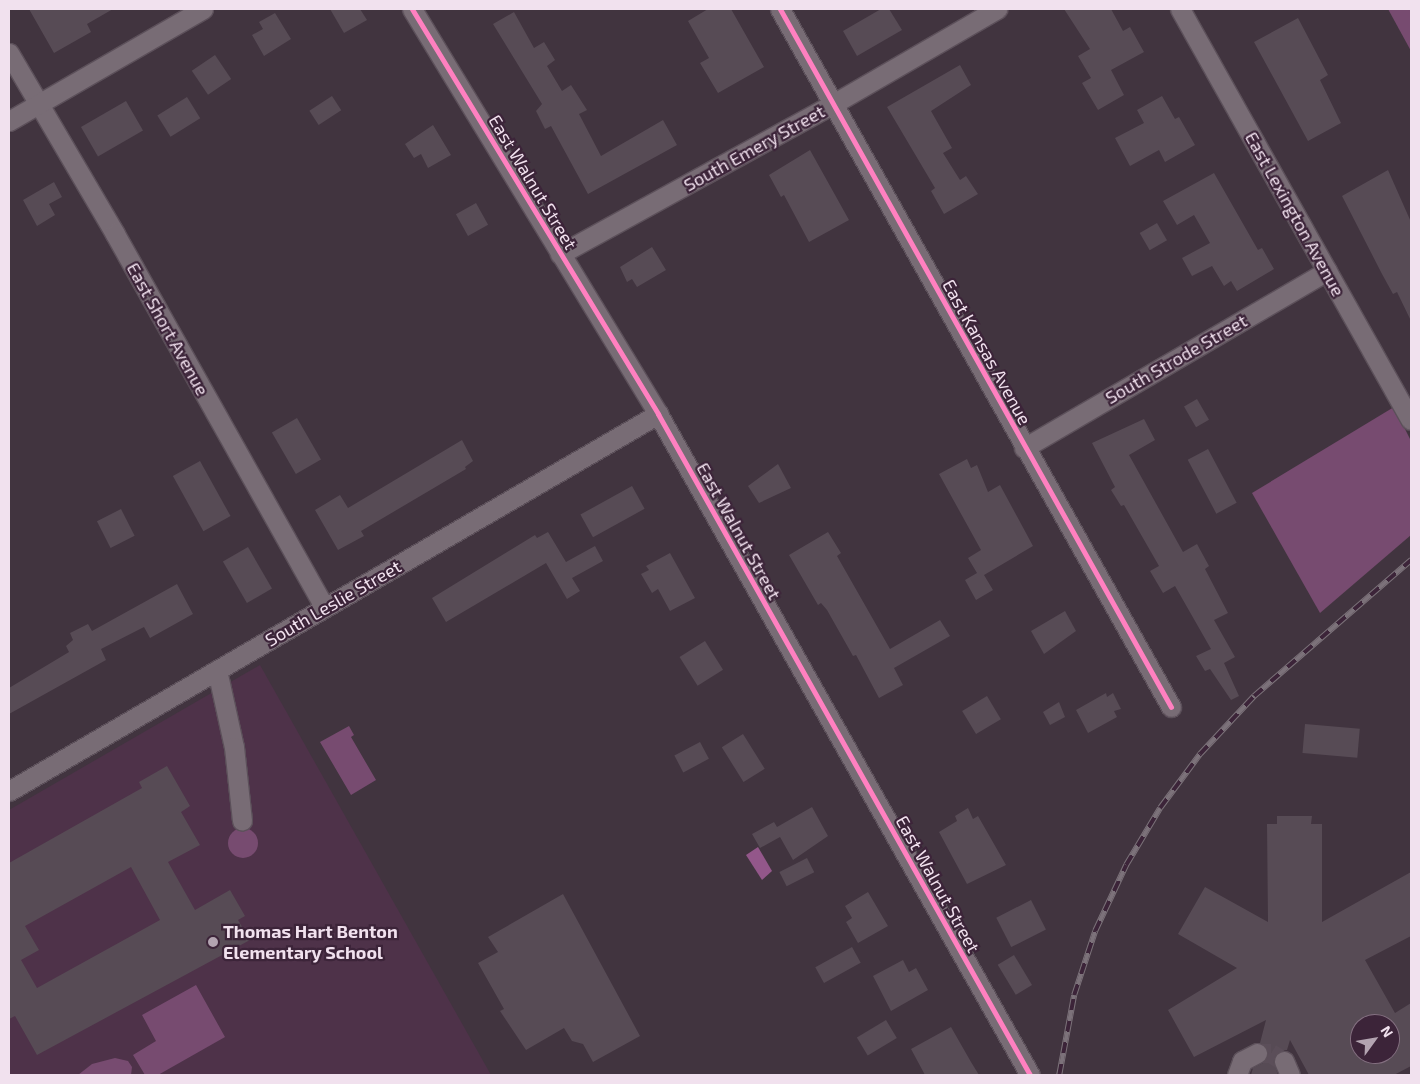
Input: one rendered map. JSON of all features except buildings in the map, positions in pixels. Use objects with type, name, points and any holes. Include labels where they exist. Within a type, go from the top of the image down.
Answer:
[{"type":"street","points":[[9,121],[203,9]]},
{"type":"street","name":"East Walnut Street","points":[[412,9],[658,414],[1030,1075]]},
{"type":"street","name":"East Kansas Avenue","points":[[780,9],[1024,448],[1171,707]]},
{"type":"street","name":"South Emery Street","points":[[560,254],[833,104],[997,9]]},
{"type":"street","name":"East Lexington Avenue","points":[[1180,9],[1411,420]]},
{"type":"street","name":"East Short Avenue","points":[[9,53],[115,234],[324,607]]},
{"type":"street","name":"South Strode Street","points":[[1024,448],[1327,271]]},
{"type":"street","name":"South Leslie Street","points":[[9,791],[658,414]]},
{"type":"street","points":[[217,670],[234,747],[242,821]]},
{"type":"street","points":[[1236,1075],[1242,1061],[1257,1053]]},
{"type":"shaded area","points":[[1388,9],[1411,9],[1411,51]]},
{"type":"shaded area","points":[[1394,407],[1411,441],[1411,535],[1320,613],[1252,493]]},
{"type":"shaded area","name":"Thomas Hart Benton Elementary School","points":[[260,665],[491,1075],[9,1075],[9,810]]},
{"type":"shaded area","points":[[349,726],[354,735],[351,737],[376,780],[351,795],[320,742]]},
{"type":"shaded area","points":[[243,828],[254,832],[258,843],[254,854],[243,858],[232,854],[228,843],[232,832]]},
{"type":"shaded area","points":[[758,847],[772,871],[762,880],[746,855]]},
{"type":"shaded area","points":[[196,985],[225,1037],[158,1075],[145,1075],[133,1055],[156,1041],[142,1015]]},
{"type":"shaded area","points":[[115,1058],[128,1061],[132,1067],[131,1075],[78,1075],[92,1064]]},
{"type":"tunnel","points":[[1257,1053],[1271,1053],[1284,1061]]},
{"type":"railway","points":[[1059,1075],[1074,995],[1095,931],[1126,865],[1160,808],[1200,754],[1254,696],[1411,560]]},
{"type":"cycle path","points":[[412,9],[658,414],[1030,1075]]},
{"type":"cycle path","points":[[780,9],[1171,707]]},
{"type":"place","name":"Thomas Hart Benton Elementary School","points":[[213,942]]}]
